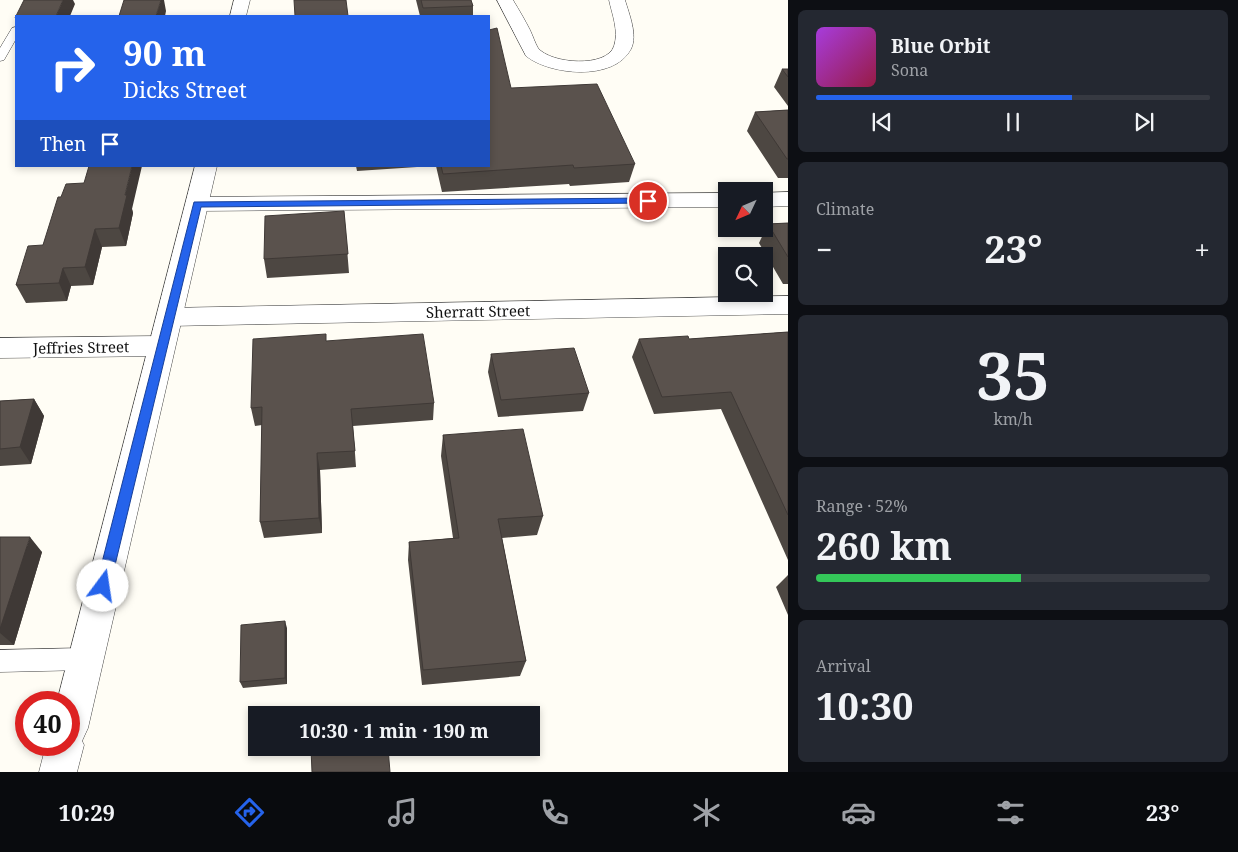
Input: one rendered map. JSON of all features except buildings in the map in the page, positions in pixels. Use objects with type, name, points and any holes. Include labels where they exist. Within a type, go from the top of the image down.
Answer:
[{"type":"street","points":[[238,15],[242,0]]},
{"type":"street","points":[[506,0],[532,52],[551,63],[574,67],[601,64],[616,59],[623,48],[623,30],[616,0]]},
{"type":"street","points":[[78,691],[206,167]]},
{"type":"street","points":[[197,204],[718,200]]},
{"type":"street","points":[[773,200],[788,200]]},
{"type":"street","name":"Sherratt Street","points":[[169,317],[788,305]]},
{"type":"street","name":"Jeffries Street","points":[[0,348],[162,346]]},
{"type":"street","points":[[58,772],[62,756]]},
{"type":"lane","points":[[0,58],[15,32]]},
{"type":"lane","points":[[0,662],[85,660]]},
{"type":"route","points":[[103,586],[197,204],[648,201]]}]
